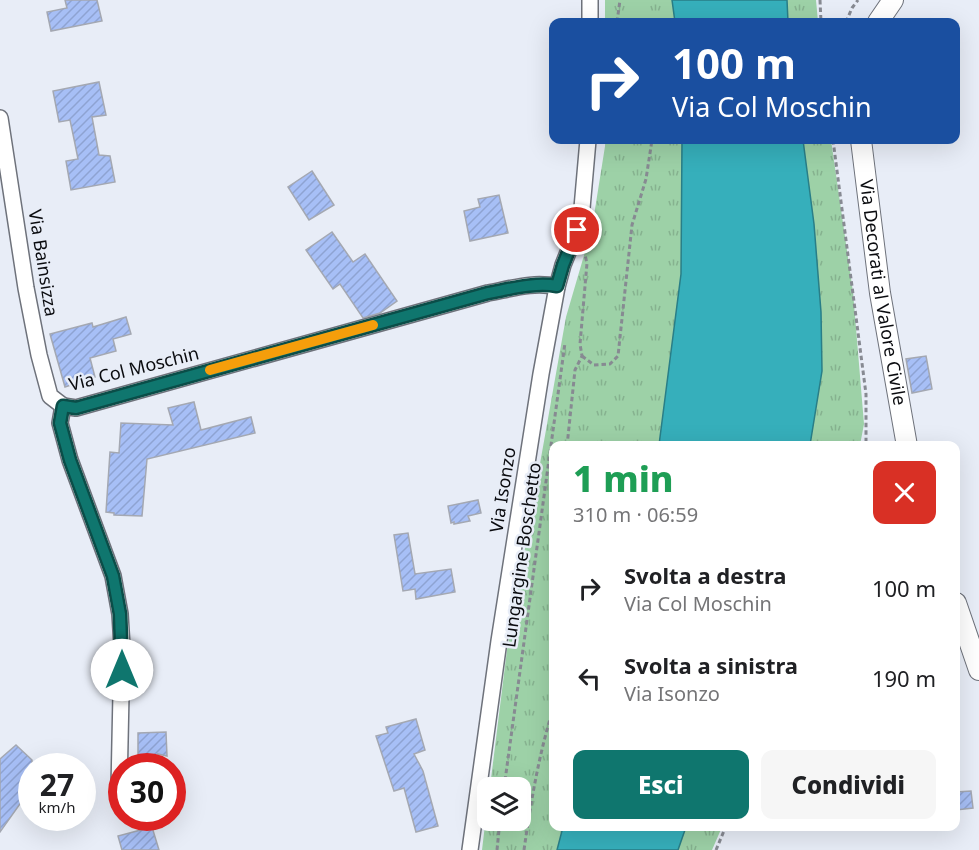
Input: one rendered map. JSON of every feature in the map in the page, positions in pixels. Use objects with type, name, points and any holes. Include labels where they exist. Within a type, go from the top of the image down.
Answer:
[{"type":"street","points":[[590,0],[590,18]]},
{"type":"street","points":[[881,18],[892,0]]},
{"type":"street","name":"Via Bainsizza","points":[[0,118],[26,288],[39,355],[50,396],[63,406]]},
{"type":"street","name":"Via Isonzo","points":[[470,850],[524,474],[557,286],[577,230],[582,208],[588,144]]},
{"type":"street","name":"Via Decorati al Valore Civile","points":[[861,144],[880,293],[906,441]]},
{"type":"street","name":"Via Col Moschin","points":[[120,753],[122,646],[120,614],[113,576],[65,442],[60,423],[63,406],[76,408],[488,293],[525,286],[557,286]]},
{"type":"street","points":[[960,615],[979,670]]},
{"type":"path","points":[[618,18],[620,0]]},
{"type":"path","points":[[820,0],[821,18]]},
{"type":"path","points":[[848,18],[858,0]]},
{"type":"path","points":[[582,356],[594,365],[609,363],[618,356],[632,225],[646,179],[651,144]]},
{"type":"path","points":[[833,144],[866,394],[866,441]]},
{"type":"path","points":[[568,441],[575,370],[582,356],[580,344],[587,263],[577,230]]},
{"type":"path","name":"Lungargine Boschetto","points":[[552,441],[567,333]]},
{"type":"path","name":"Lungargine Boschetto","points":[[506,777],[549,463]]},
{"type":"path","points":[[524,850],[535,778],[549,721]]},
{"type":"path","points":[[497,850],[499,831]]},
{"type":"path","points":[[716,850],[724,831]]},
{"type":"green space","points":[[605,0],[816,0],[818,18],[605,18]]},
{"type":"green space","points":[[605,144],[832,144],[853,292],[864,424],[861,441],[549,441],[549,831],[720,831],[712,850],[482,850],[484,831],[531,831],[531,777],[491,777],[507,650],[566,317],[592,228]]},
{"type":"water","points":[[672,0],[787,0],[788,18],[674,18]]},
{"type":"water","points":[[682,144],[804,144],[814,224],[821,312],[822,371],[811,441],[660,441],[681,274]]},
{"type":"water","points":[[562,831],[685,831],[678,850],[557,850]]},
{"type":"building","points":[[65,0],[97,0],[102,21],[51,31],[47,12],[67,8]]},
{"type":"building","points":[[99,82],[106,115],[92,117],[99,155],[110,156],[115,182],[71,190],[66,161],[78,159],[70,120],[59,122],[53,91]]},
{"type":"building","points":[[312,171],[334,205],[309,220],[288,187]]},
{"type":"building","points":[[499,195],[508,233],[470,241],[464,211],[480,207],[478,199]]},
{"type":"building","points":[[332,232],[353,262],[365,254],[397,301],[380,313],[363,318],[340,284],[333,289],[306,250]]},
{"type":"building","points":[[126,317],[131,334],[113,339],[116,351],[90,358],[95,377],[65,387],[50,334],[92,323],[93,327]]},
{"type":"building","points":[[926,356],[932,389],[912,393],[906,359]]},
{"type":"building","points":[[194,402],[201,430],[251,417],[255,433],[147,459],[142,516],[114,515],[114,513],[106,512],[110,452],[119,453],[121,423],[173,425],[168,408]]},
{"type":"building","points":[[478,500],[481,513],[468,516],[470,521],[451,523],[448,506]]},
{"type":"building","points":[[408,533],[415,574],[451,569],[455,592],[416,599],[415,589],[403,591],[394,535]]},
{"type":"building","points":[[416,719],[425,750],[414,754],[423,771],[438,826],[416,832],[404,788],[394,791],[376,736],[388,733],[386,727]]},
{"type":"building","points":[[166,732],[167,753],[138,753],[138,733]]},
{"type":"building","points":[[16,745],[25,753],[18,753],[18,807],[0,832],[0,759]]},
{"type":"building","points":[[971,791],[973,808],[960,810],[960,792]]},
{"type":"building","points":[[137,831],[153,831],[159,850],[122,850],[118,836]]},
{"type":"slow traffic","points":[[210,370],[373,325]]},
{"type":"route","points":[[122,670],[120,614],[113,576],[70,460],[60,423],[63,406],[76,408],[488,293],[525,286],[557,286],[577,230]]}]
